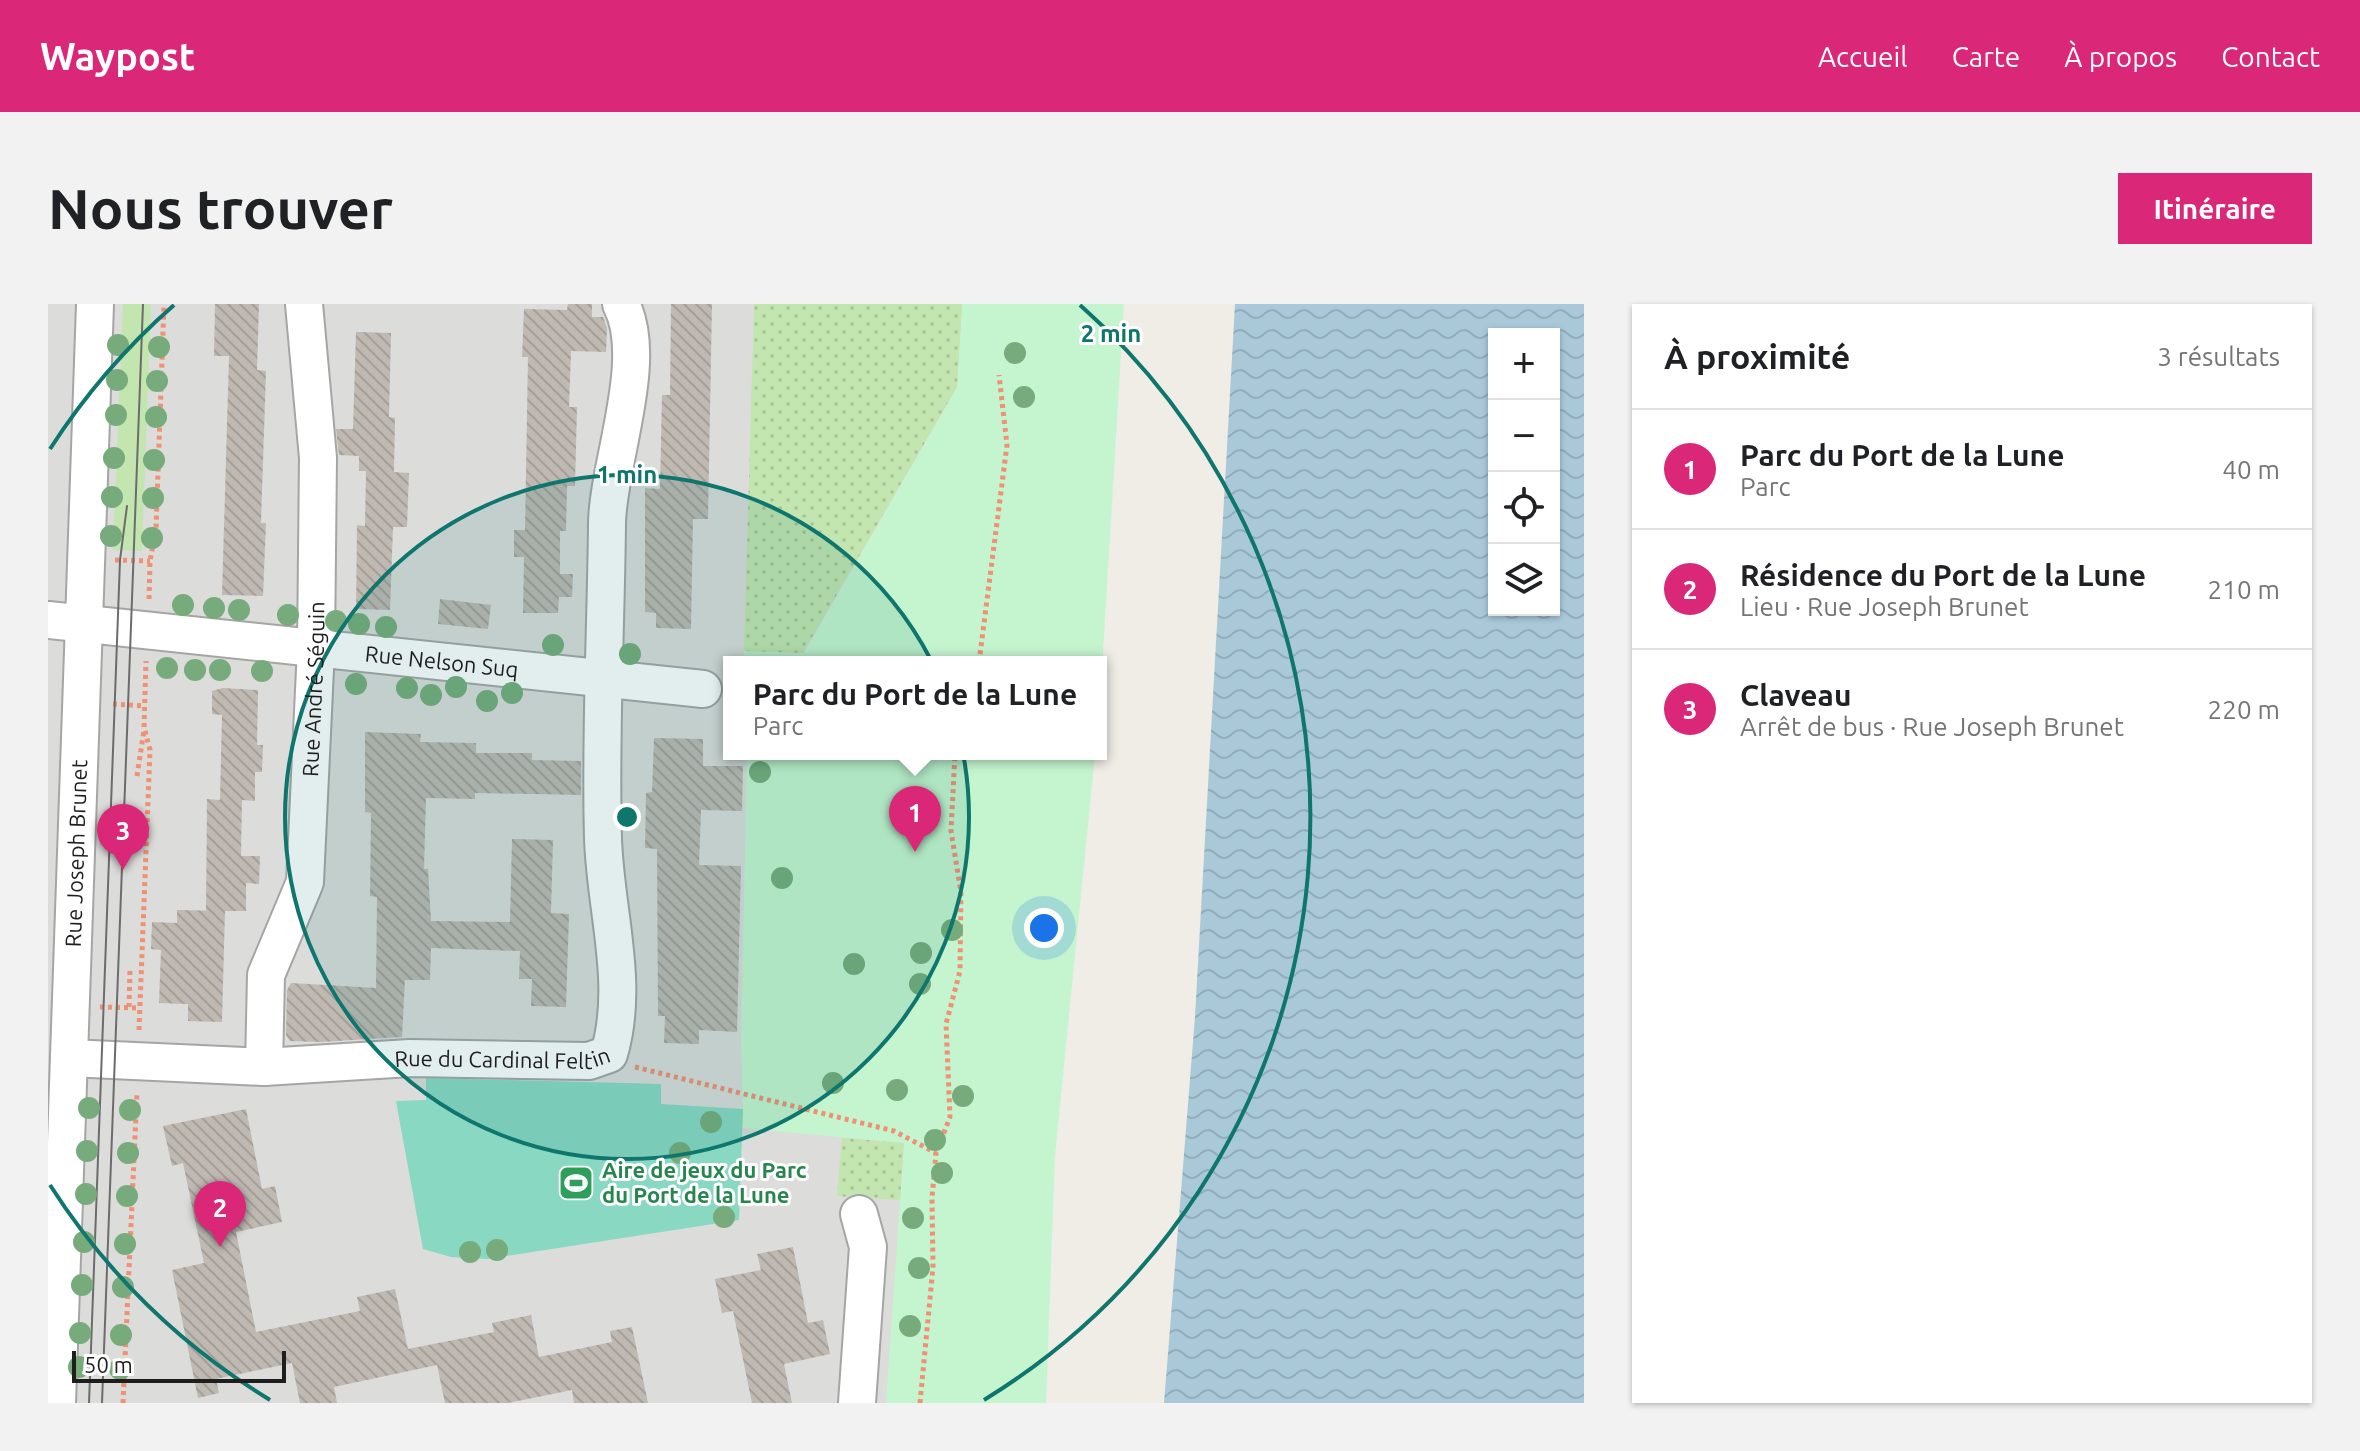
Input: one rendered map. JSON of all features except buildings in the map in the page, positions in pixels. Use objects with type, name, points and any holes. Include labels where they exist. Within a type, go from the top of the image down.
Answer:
[{"type":"street","name":"Rue Joseph Brunet","points":[[57,1403],[69,1058],[60,947],[84,624],[95,304]]},
{"type":"street","name":"Rue André Séguin","points":[[264,1067],[266,975],[305,882],[316,648],[318,458],[304,304]]},
{"type":"street","name":"Rue du Cardinal Feltin","points":[[69,1058],[264,1067],[410,1058],[589,1061],[609,1054],[615,1035],[617,949],[603,841],[608,501],[625,428],[630,322],[621,304]]},
{"type":"street","name":"Rue Nelson Suq","points":[[48,620],[703,689]]},
{"type":"street","points":[[857,1403],[868,1247],[859,1214]]},
{"type":"path","points":[[137,776],[144,727],[150,561],[156,529],[164,304]]},
{"type":"path","points":[[980,656],[1007,445],[999,375]]},
{"type":"path","points":[[123,1403],[150,750],[144,727]]},
{"type":"path","points":[[920,1403],[933,1267],[932,1198],[936,1153],[950,1117],[946,1024],[960,971],[961,892],[951,831],[955,760]]},
{"type":"path","points":[[129,1007],[130,971]]},
{"type":"path","points":[[609,1054],[625,1064],[894,1131],[936,1153]]},
{"type":"shaded area","points":[[48,304],[1032,304],[1033,656],[723,656],[723,760],[1033,760],[1035,1403],[48,1403]]},
{"type":"green space","points":[[123,304],[151,304],[142,551],[113,550]]},
{"type":"green space","points":[[754,304],[962,304],[957,387],[803,653],[744,651]]},
{"type":"green space","points":[[962,304],[1124,304],[1103,656],[744,656],[744,651],[804,653],[957,387]]},
{"type":"green space","points":[[747,760],[1094,760],[1055,1156],[1046,1403],[886,1403],[904,1143],[743,1128],[741,1038]]},
{"type":"green space","name":"Aire de jeux du Parc du Port de la Lune","points":[[426,1078],[661,1084],[661,1104],[743,1109],[739,1220],[487,1259],[451,1257],[423,1249],[396,1101],[426,1100]]},
{"type":"green space","points":[[842,1138],[904,1143],[900,1200],[837,1196]]},
{"type":"water","points":[[1235,304],[1584,304],[1584,1403],[1164,1403],[1195,1017]]},
{"type":"tram line","points":[[102,1403],[143,304]]},
{"type":"tram line","points":[[89,1403],[120,560],[127,506]]},
{"type":"place","name":"Parc du Port de la Lune","points":[[915,852]]},
{"type":"place","name":"Claveau","points":[[123,870]]},
{"type":"place","name":"Aire de jeux du Parc du Port de la Lune","points":[[576,1183]]},
{"type":"place","name":"Résidence du Port de la Lune","points":[[220,1247]]}]
